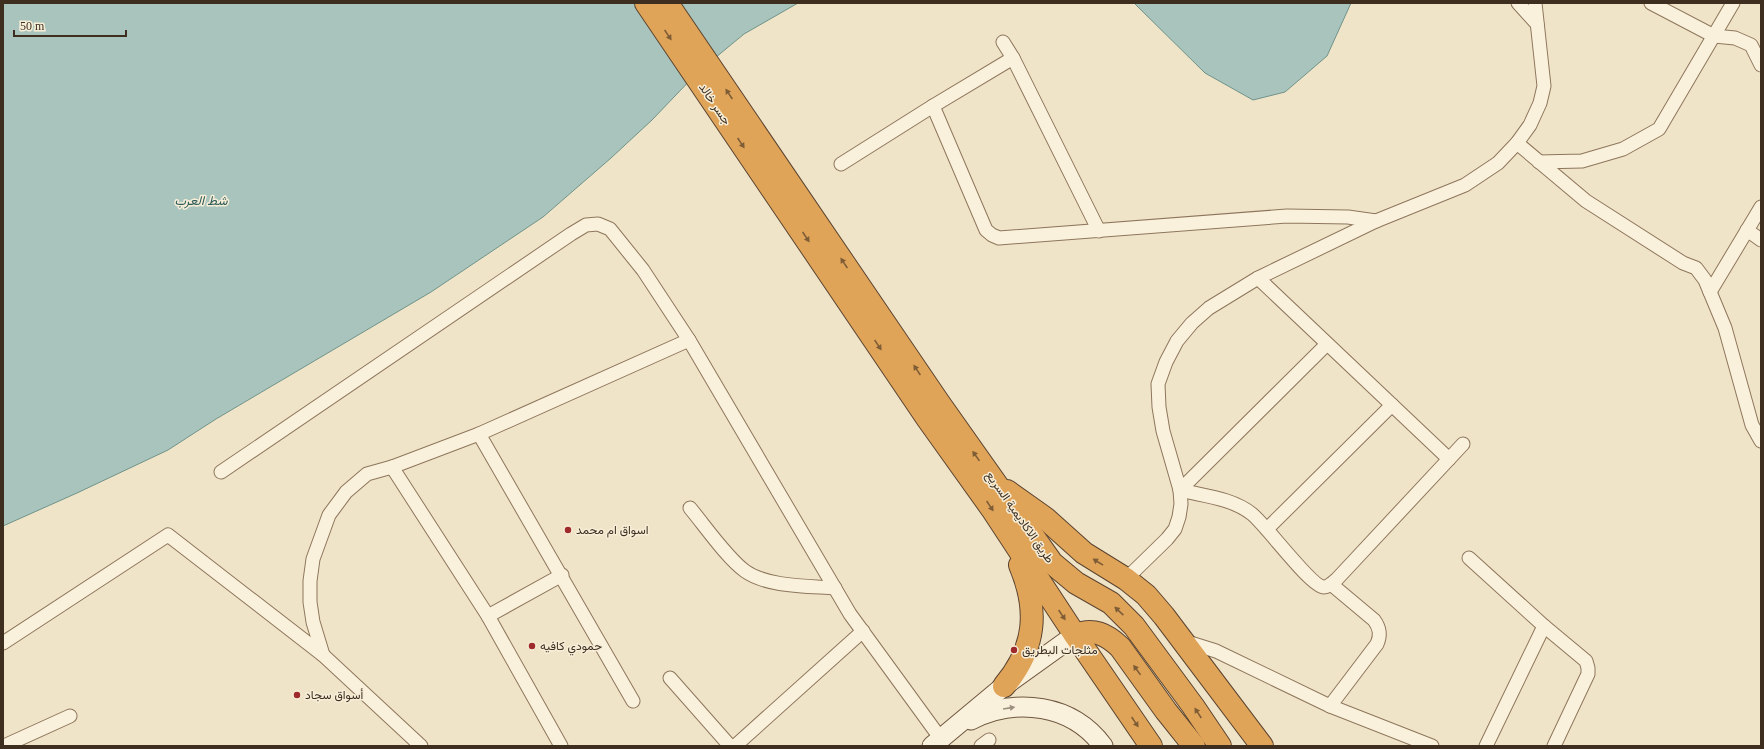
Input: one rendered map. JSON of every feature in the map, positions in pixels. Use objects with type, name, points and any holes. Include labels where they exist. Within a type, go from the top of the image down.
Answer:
[{"type":"highway","name":"جسر خالد","points":[[646,3],[791,200]]},
{"type":"highway","name":"جسر خالد","points":[[667,3],[791,200]]},
{"type":"highway","points":[[791,200],[933,410]]},
{"type":"highway","name":"طريق الاكاديمية السريع","points":[[933,410],[998,486],[1052,563],[1076,583],[1111,603],[1134,626],[1193,706],[1220,746]]},
{"type":"highway","name":"طريق الاكاديمية السريع","points":[[933,410],[1003,526],[1151,746]]},
{"type":"highway","points":[[998,486],[1035,510],[1084,553],[1126,578],[1155,606],[1262,746]]},
{"type":"highway","points":[[1003,526],[1028,588],[1032,615],[1029,641],[1025,653],[1020,665],[1004,686]]},
{"type":"highway","points":[[1075,635],[1088,631],[1096,632],[1111,639],[1120,647],[1166,711],[1194,746]]},
{"type":"main road","points":[[940,740],[1004,686],[1075,635]]},
{"type":"main road","points":[[940,740],[980,716],[995,711],[1012,708],[1037,707],[1049,709],[1072,718],[1092,734],[1102,746]]},
{"type":"street","points":[[1518,3],[1537,24]]},
{"type":"street","points":[[1126,578],[1168,539],[1175,529],[1179,517],[1181,504],[1180,490],[1163,431],[1159,407],[1158,384],[1166,362],[1177,340],[1192,323],[1209,308],[1258,278],[1376,221],[1465,185],[1498,163],[1517,144],[1532,120],[1540,103],[1544,86],[1535,3]]},
{"type":"street","points":[[1651,3],[1714,36],[1735,38],[1751,45],[1761,65]]},
{"type":"street","points":[[1539,162],[1582,161],[1623,149],[1659,129],[1733,3]]},
{"type":"street","points":[[1003,42],[1013,58],[1099,231]]},
{"type":"street","points":[[841,164],[932,106],[1013,58]]},
{"type":"street","points":[[932,106],[982,224],[992,235],[999,238],[1287,216],[1348,217],[1376,221]]},
{"type":"street","points":[[1517,144],[1586,200],[1683,263],[1696,268],[1705,280],[1725,328],[1752,424],[1761,442]]},
{"type":"street","points":[[1710,292],[1761,207]]},
{"type":"street","points":[[221,472],[571,234],[586,225],[598,224],[610,229],[643,270],[689,340],[850,614],[940,740]]},
{"type":"street","points":[[1747,230],[1761,240]]},
{"type":"street","points":[[1258,278],[1449,459]]},
{"type":"street","points":[[323,655],[313,622],[310,602],[310,581],[313,559],[329,515],[346,492],[367,474],[479,434],[689,340]]},
{"type":"street","points":[[1180,490],[1327,344]]},
{"type":"street","points":[[1267,529],[1392,405]]},
{"type":"street","points":[[479,434],[562,575],[633,701]]},
{"type":"street","points":[[1180,490],[1232,503],[1252,514],[1316,583],[1324,587],[1331,584],[1463,444]]},
{"type":"street","points":[[392,466],[488,616],[561,746]]},
{"type":"street","points":[[690,508],[745,571],[757,577],[774,582],[835,588]]},
{"type":"street","points":[[3,643],[168,535],[323,655],[421,746]]},
{"type":"street","points":[[1468,558],[1544,626],[1586,661],[1588,668],[1585,680],[1554,746]]},
{"type":"street","points":[[488,616],[562,575]]},
{"type":"street","points":[[1330,706],[1380,638],[1380,632],[1374,620],[1331,584]]},
{"type":"street","points":[[1486,746],[1544,626]]},
{"type":"street","points":[[735,746],[863,631]]},
{"type":"street","points":[[1181,640],[1216,651],[1330,706],[1432,746]]},
{"type":"street","points":[[670,678],[730,746]]},
{"type":"street","points":[[4,746],[70,716]]},
{"type":"water","name":"شط العرب","points":[[3,3],[798,3],[744,34],[698,72],[652,120],[543,217],[431,292],[216,419],[168,450],[3,526]]},
{"type":"water","points":[[1134,3],[1351,3],[1327,56],[1285,92],[1253,100],[1205,73]]},
{"type":"place","name":"اسواق ام محمد","points":[[568,530]]},
{"type":"place","name":"حمودي كافيه","points":[[532,646]]},
{"type":"place","name":"مثلجات البطريق","points":[[1014,650]]},
{"type":"place","name":"أسواق سجاد","points":[[297,695]]}]
